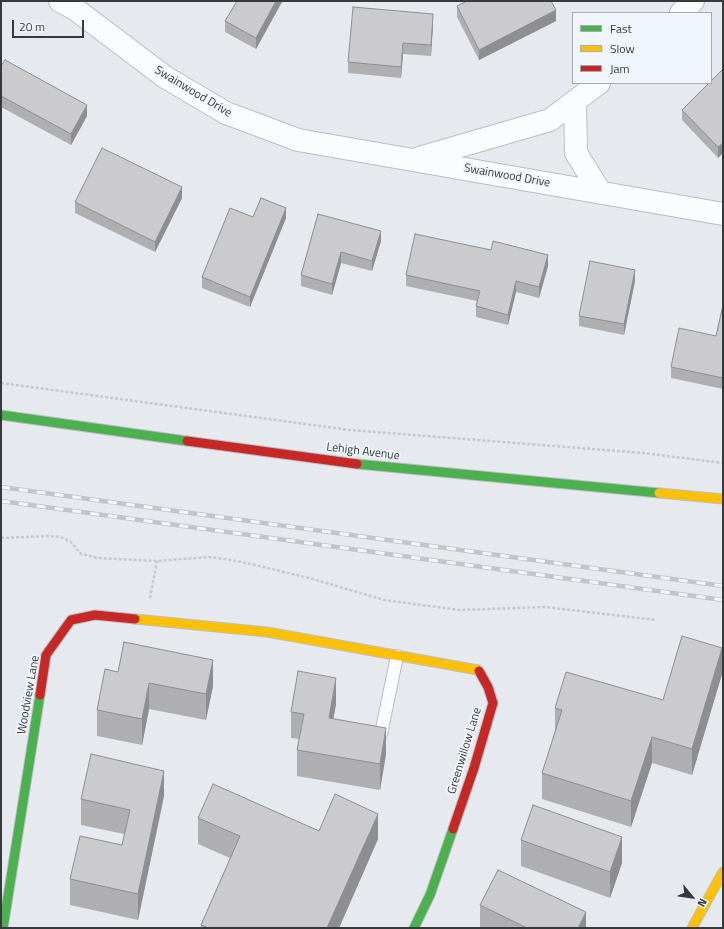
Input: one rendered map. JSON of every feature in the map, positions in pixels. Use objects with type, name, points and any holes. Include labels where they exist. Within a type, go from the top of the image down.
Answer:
[{"type":"street","name":"Swainwood Drive","points":[[60,1],[75,10],[165,77],[226,114],[298,140],[723,214]]},
{"type":"street","points":[[682,12],[693,1]]},
{"type":"street","name":"Swainwood Drive","points":[[414,160],[550,120],[598,84]]},
{"type":"street","points":[[575,101],[576,152],[601,193]]},
{"type":"street","name":"Lehigh Avenue","points":[[1,415],[362,465],[723,499]]},
{"type":"street","name":"Woodview Lane","points":[[3,928],[46,655],[71,620],[94,615],[267,632]]},
{"type":"street","name":"Greenwillow Lane","points":[[267,632],[478,670],[488,686],[493,703],[474,768],[430,895],[414,928]]},
{"type":"street","points":[[692,928],[723,872]]},
{"type":"lane","points":[[381,734],[397,656]]},
{"type":"path","points":[[1,383],[350,430],[643,454],[723,463]]},
{"type":"path","points":[[1,538],[48,536],[61,537],[71,542],[81,554],[98,558],[157,561],[209,557],[231,560],[313,580],[384,600],[460,610],[545,607],[656,620]]},
{"type":"path","points":[[146,620],[157,561]]},
{"type":"building","points":[[237,1],[276,1],[256,38],[225,21]]},
{"type":"building","points":[[467,1],[551,1],[556,10],[479,50],[457,6]]},
{"type":"building","points":[[353,7],[433,14],[431,45],[403,43],[401,67],[348,62]]},
{"type":"building","points":[[5,60],[87,105],[71,134],[1,96],[1,66]]},
{"type":"building","points":[[723,69],[723,143],[718,147],[682,110],[708,84],[712,84],[712,80]]},
{"type":"building","points":[[102,148],[182,187],[155,242],[75,202]]},
{"type":"building","points":[[261,198],[286,208],[250,297],[202,277],[230,208],[253,217]]},
{"type":"building","points":[[318,214],[381,231],[372,261],[341,252],[332,284],[301,275]]},
{"type":"building","points":[[415,234],[491,250],[493,241],[548,255],[539,287],[516,281],[508,315],[476,306],[480,291],[406,275]]},
{"type":"building","points":[[590,261],[635,270],[624,324],[579,316]]},
{"type":"building","points":[[723,305],[723,378],[671,367],[679,328],[716,336]]},
{"type":"building","points":[[682,636],[722,648],[692,749],[652,737],[631,801],[542,773],[562,710],[555,708],[566,672],[663,700]]},
{"type":"building","points":[[124,642],[213,660],[206,694],[149,683],[142,719],[97,710],[105,669],[118,672]]},
{"type":"building","points":[[298,671],[336,678],[329,718],[386,728],[380,764],[297,750],[304,714],[291,712]]},
{"type":"building","points":[[91,754],[164,771],[138,894],[70,879],[80,836],[122,845],[130,810],[81,799]]},
{"type":"building","points":[[213,784],[319,831],[335,794],[378,814],[327,928],[209,928],[201,925],[240,836],[198,818]]},
{"type":"building","points":[[533,805],[622,837],[610,872],[521,840]]},
{"type":"building","points":[[498,870],[586,912],[578,928],[527,928],[480,905]]},
{"type":"railway","points":[[1,487],[723,586]]},
{"type":"railway","points":[[1,501],[723,600]]},
{"type":"traffic: fast","points":[[1,415],[187,441]]},
{"type":"traffic: fast","points":[[357,464],[659,493]]},
{"type":"traffic: fast","points":[[3,928],[40,695]]},
{"type":"traffic: fast","points":[[414,928],[430,895],[453,829]]},
{"type":"traffic: slow","points":[[659,493],[723,499]]},
{"type":"traffic: slow","points":[[135,619],[267,632],[479,671]]},
{"type":"traffic: slow","points":[[692,928],[723,872]]},
{"type":"traffic: jam","points":[[187,441],[357,464]]},
{"type":"traffic: jam","points":[[40,695],[46,655],[71,620],[95,615],[135,619]]},
{"type":"traffic: jam","points":[[453,829],[474,768],[493,703],[488,687],[479,671]]}]
